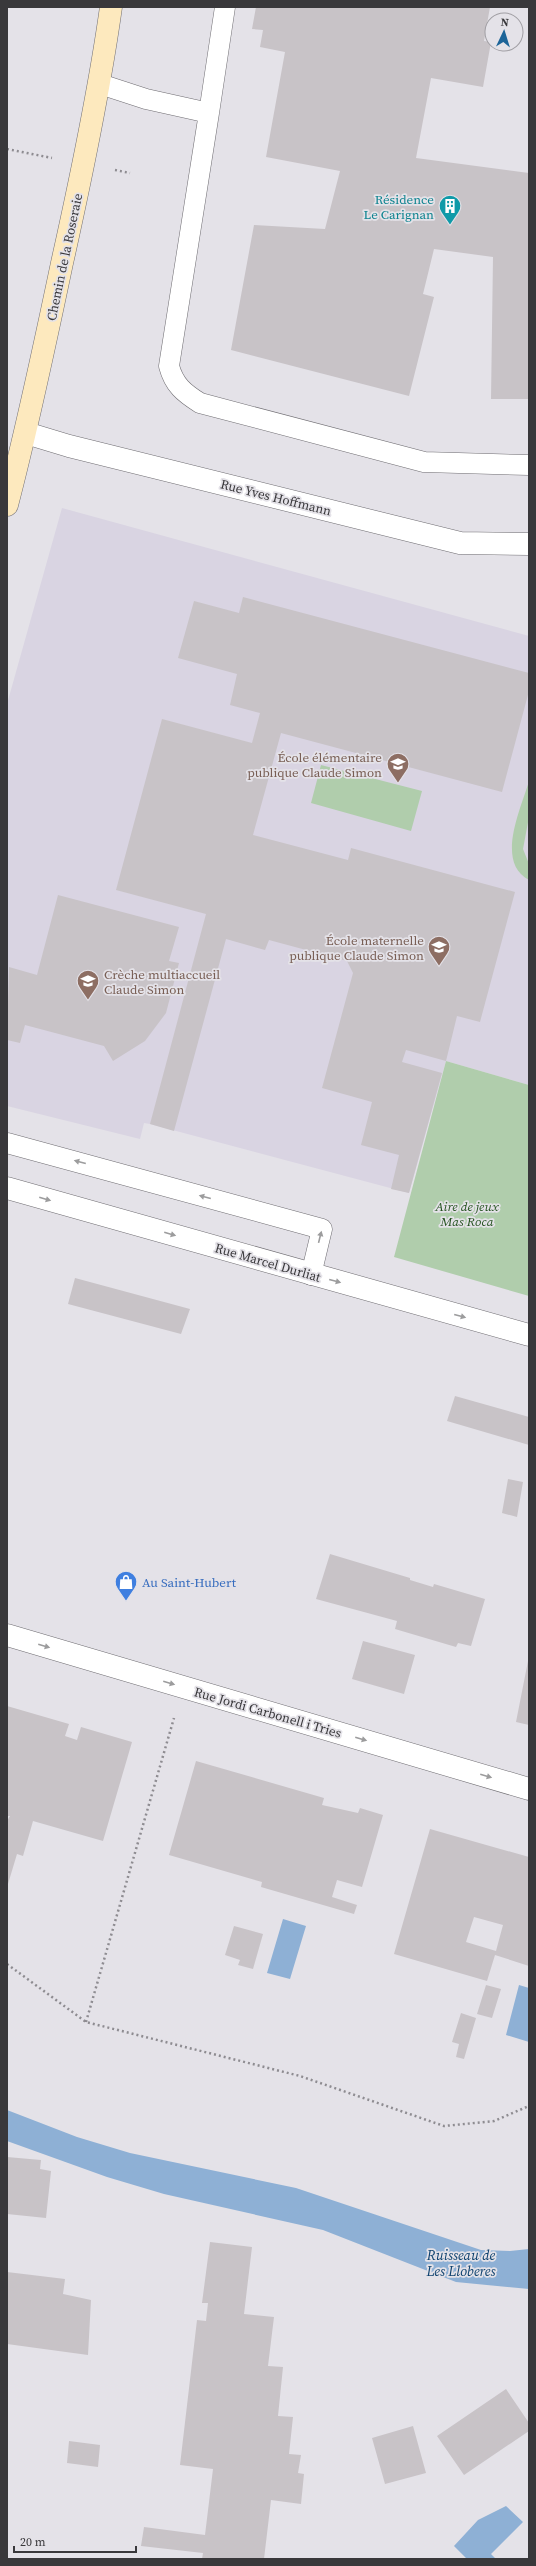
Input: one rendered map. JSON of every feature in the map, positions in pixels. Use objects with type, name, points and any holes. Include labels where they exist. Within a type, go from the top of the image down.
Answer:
[{"type":"street","name":"Chemin de la Roseraie","points":[[7,506],[26,433],[100,84],[111,7]]},
{"type":"street","name":"Rue Yves Hoffmann","points":[[26,433],[69,446],[460,543],[529,544]]},
{"type":"street","name":"Rue Marcel Durliat","points":[[7,1188],[311,1275],[529,1335]]},
{"type":"street","name":"Rue Jordi Carbonell i Tries","points":[[7,1635],[529,1788]]},
{"type":"lane","points":[[225,7],[169,366],[172,378],[182,392],[200,403],[424,462],[529,465]]},
{"type":"lane","points":[[100,84],[146,99],[209,113]]},
{"type":"lane","points":[[7,1142],[322,1229],[311,1275]]},
{"type":"path","points":[[86,2022],[183,1687]]},
{"type":"path","points":[[7,1964],[86,2022],[300,2076],[444,2126],[494,2121],[529,2106]]},
{"type":"shaded area","points":[[62,508],[529,636],[529,1085],[446,1061],[409,1193],[150,1124],[144,1123],[140,1139],[7,1106],[7,704]]},
{"type":"green space","points":[[321,765],[422,791],[411,831],[311,803]]},
{"type":"green space","points":[[529,781],[529,817],[523,849],[529,864],[529,880],[519,872],[514,861],[512,848],[513,834]]},
{"type":"green space","name":"Aire de jeux Mas Roca","points":[[446,1061],[529,1085],[529,1296],[394,1257]]},
{"type":"water","points":[[283,1919],[306,1926],[290,1979],[267,1973]]},
{"type":"water","points":[[519,1985],[529,1988],[529,2042],[506,2035]]},
{"type":"water","name":"Ruisseau de Les Lloberes","points":[[7,2110],[77,2137],[130,2153],[296,2188],[481,2250],[510,2251],[529,2249],[529,2289],[456,2282],[323,2230],[164,2194],[107,2177],[7,2141]]},
{"type":"water","points":[[506,2506],[523,2522],[491,2554],[496,2559],[467,2559],[454,2546],[478,2520]]},
{"type":"building","name":"Résidence Le Carignan","points":[[256,7],[490,7],[489,12],[484,12],[484,52],[489,52],[483,87],[431,78],[416,158],[529,173],[529,399],[491,399],[493,257],[434,249],[423,294],[434,297],[409,396],[231,350],[254,225],[325,229],[340,171],[266,157],[285,52],[260,47],[263,30],[252,29]]},
{"type":"building","points":[[243,597],[529,673],[529,691],[502,792],[281,733],[253,835],[348,860],[351,848],[515,892],[480,1022],[457,1016],[446,1061],[406,1050],[402,1062],[442,1073],[409,1193],[391,1189],[399,1155],[361,1145],[372,1102],[322,1088],[353,973],[347,961],[269,940],[265,950],[226,939],[174,1131],[150,1124],[206,914],[116,890],[162,719],[252,743],[260,713],[230,705],[237,674],[178,658],[194,601],[239,613]]},
{"type":"building","name":"Crèche multiaccueil Claude Simon","points":[[58,895],[179,927],[169,961],[179,963],[166,1013],[145,1041],[113,1061],[104,1046],[25,1025],[20,1043],[7,1040],[9,967],[37,975]]},
{"type":"building","points":[[75,1278],[190,1309],[181,1334],[68,1304]]},
{"type":"building","points":[[455,1396],[529,1417],[529,1445],[447,1421]]},
{"type":"building","points":[[508,1479],[523,1482],[517,1517],[502,1513]]},
{"type":"building","points":[[330,1554],[410,1578],[410,1580],[433,1587],[434,1584],[485,1599],[471,1646],[458,1643],[456,1647],[395,1629],[397,1621],[316,1599]]},
{"type":"building","points":[[363,1641],[415,1655],[404,1694],[352,1679]]},
{"type":"building","points":[[529,1661],[529,1725],[516,1722]]},
{"type":"building","points":[[7,1706],[69,1724],[65,1736],[77,1740],[81,1727],[132,1742],[103,1841],[33,1821],[23,1856],[17,1854],[8,1884],[7,1821],[10,1816],[7,1816]]},
{"type":"building","points":[[196,1761],[324,1798],[322,1805],[358,1813],[360,1808],[383,1815],[362,1887],[337,1880],[332,1897],[357,1905],[354,1914],[261,1887],[262,1882],[169,1855]]},
{"type":"building","points":[[430,1829],[529,1857],[529,1966],[495,1955],[487,1981],[394,1954]],"holes":[[[474,1917],[503,1925],[496,1951],[466,1942]]]},
{"type":"building","points":[[234,1926],[263,1934],[253,1969],[238,1965],[240,1960],[225,1955]]},
{"type":"building","points":[[486,1985],[501,1989],[492,2018],[477,2014]]},
{"type":"building","points":[[461,2013],[476,2018],[464,2059],[456,2057],[459,2044],[452,2042]]},
{"type":"building","points":[[7,2157],[41,2160],[40,2169],[51,2171],[46,2218],[7,2214]]},
{"type":"building","points":[[210,2242],[252,2247],[244,2314],[274,2317],[268,2366],[283,2367],[278,2416],[293,2417],[289,2454],[301,2455],[298,2473],[304,2474],[301,2504],[271,2500],[264,2559],[202,2559],[203,2553],[141,2546],[144,2527],[205,2535],[213,2469],[180,2465],[197,2320],[206,2321],[208,2303],[202,2303]]},
{"type":"building","points":[[7,2272],[65,2279],[63,2294],[91,2300],[88,2355],[7,2344]]},
{"type":"building","points":[[506,2389],[529,2423],[529,2431],[464,2475],[437,2436]]},
{"type":"building","points":[[413,2426],[426,2473],[385,2484],[372,2438]]},
{"type":"building","points":[[69,2441],[100,2445],[98,2467],[67,2463]]},
{"type":"place","name":"Résidence Le Carignan","points":[[450,226]]},
{"type":"place","name":"École élémentaire publique Claude Simon","points":[[398,784]]},
{"type":"place","name":"École maternelle publique Claude Simon","points":[[439,966]]},
{"type":"place","name":"Crèche multiaccueil Claude Simon","points":[[88,1000]]},
{"type":"place","name":"Au Saint-Hubert","points":[[126,1602]]}]
